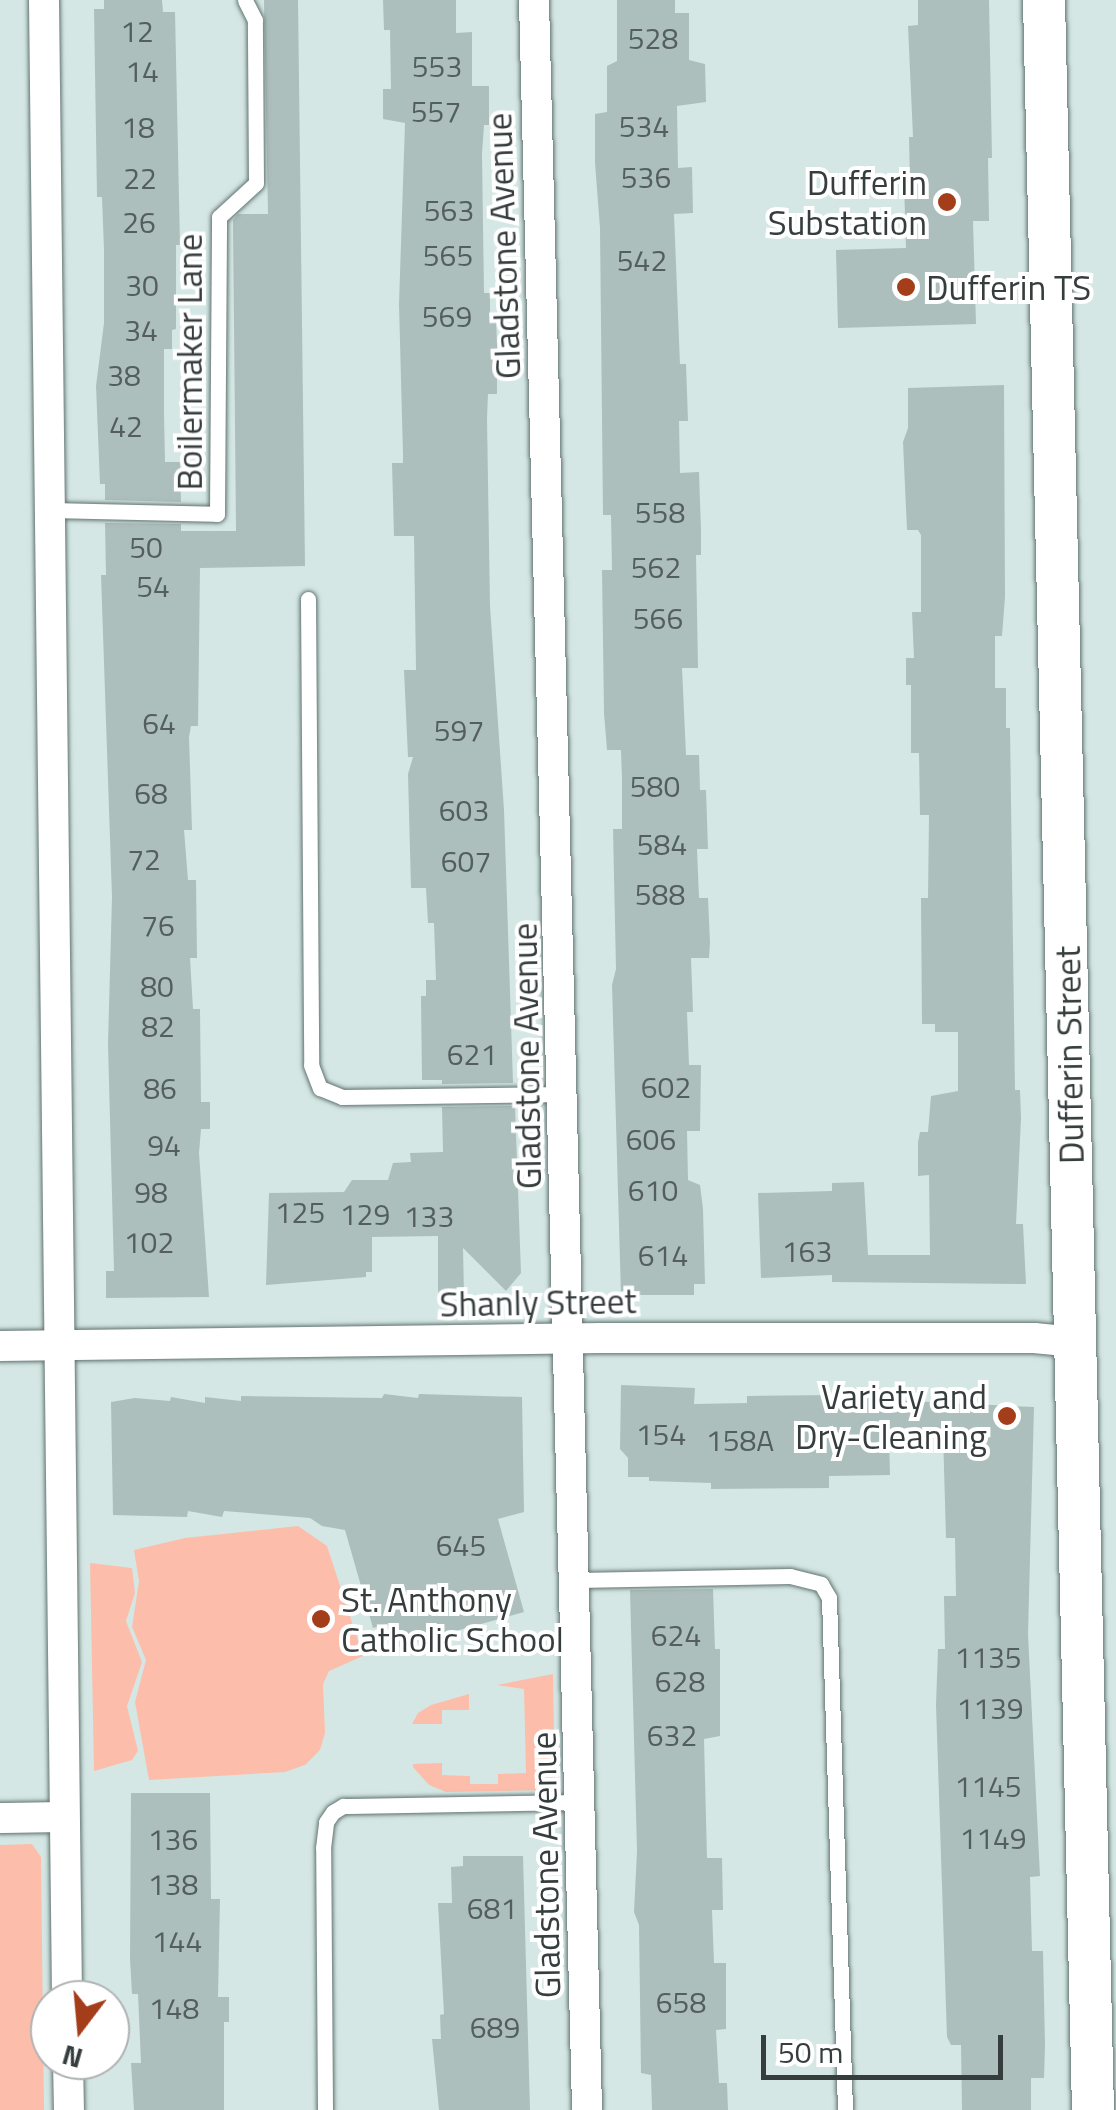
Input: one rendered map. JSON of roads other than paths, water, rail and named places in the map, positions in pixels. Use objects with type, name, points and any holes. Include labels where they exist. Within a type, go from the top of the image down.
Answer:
[{"type":"main road","name":"Dufferin Street","points":[[1044,0],[1076,1342],[1101,1827],[1093,2110]]},
{"type":"street","points":[[44,0],[67,1980]]},
{"type":"street","name":"Gladstone Avenue","points":[[534,0],[565,1094],[587,2110]]},
{"type":"street","name":"Shanly Street","points":[[0,1346],[570,1339],[1034,1338],[1076,1342]]},
{"type":"street","points":[[0,1818],[64,1817]]},
{"type":"street","points":[[68,2080],[68,2110]]},
{"type":"lane","name":"Boilermaker Lane","points":[[47,510],[218,514],[219,217],[256,184],[255,20],[245,0]]},
{"type":"lane","points":[[308,600],[311,1064],[320,1088],[342,1098],[565,1094]]},
{"type":"lane","points":[[577,1580],[790,1576],[821,1584],[829,1598],[845,2110]]},
{"type":"lane","points":[[325,2110],[323,1848],[326,1822],[333,1812],[343,1806],[582,1802]]},
{"type":"place","name":"Dufferin Substation","points":[[947,202]]},
{"type":"place","name":"Dufferin TS","points":[[906,287]]},
{"type":"place","name":"Variety and Dry-Cleaning","points":[[1007,1416]]},
{"type":"place","name":"St. Anthony Catholic School","points":[[321,1619]]}]
